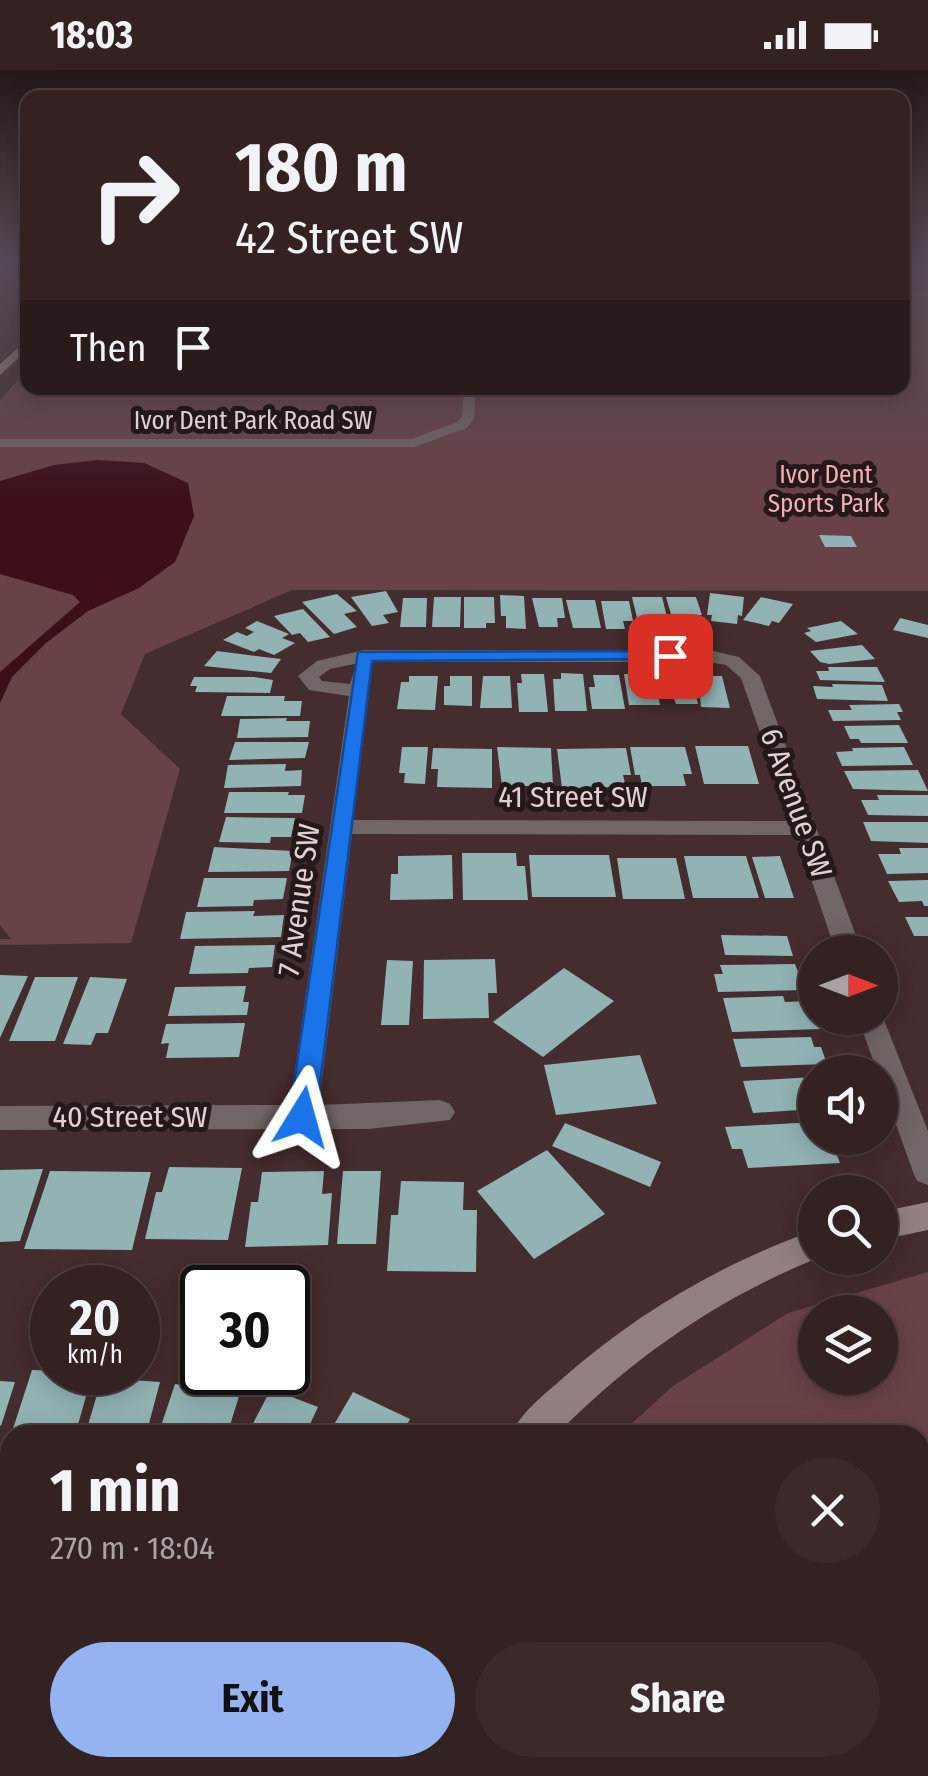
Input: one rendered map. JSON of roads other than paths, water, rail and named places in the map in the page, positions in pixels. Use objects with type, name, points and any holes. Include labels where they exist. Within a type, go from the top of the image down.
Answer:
[{"type":"street","points":[[0,371],[20,350]]},
{"type":"street","name":"Ivor Dent Park Road SW","points":[[0,443],[414,443],[462,424],[468,418],[470,395]]},
{"type":"street","points":[[358,691],[316,686],[308,676],[324,665],[364,656]]},
{"type":"street","name":"6 Avenue SW","points":[[364,656],[709,656],[732,661],[750,676],[843,935]]},
{"type":"street","name":"7 Avenue SW","points":[[302,1117],[364,656]]},
{"type":"street","name":"41 Street SW","points":[[341,826],[804,828]]},
{"type":"street","points":[[878,1035],[928,1172]]},
{"type":"street","name":"40 Street SW","points":[[0,1118],[302,1117],[440,1112]]},
{"type":"street","points":[[898,1222],[928,1216]]},
{"type":"street","points":[[540,1425],[585,1379],[685,1304],[730,1279],[798,1251]]},
{"type":"park label","name":"Ivor Dent Sports Park","points":[[826,490]]}]
